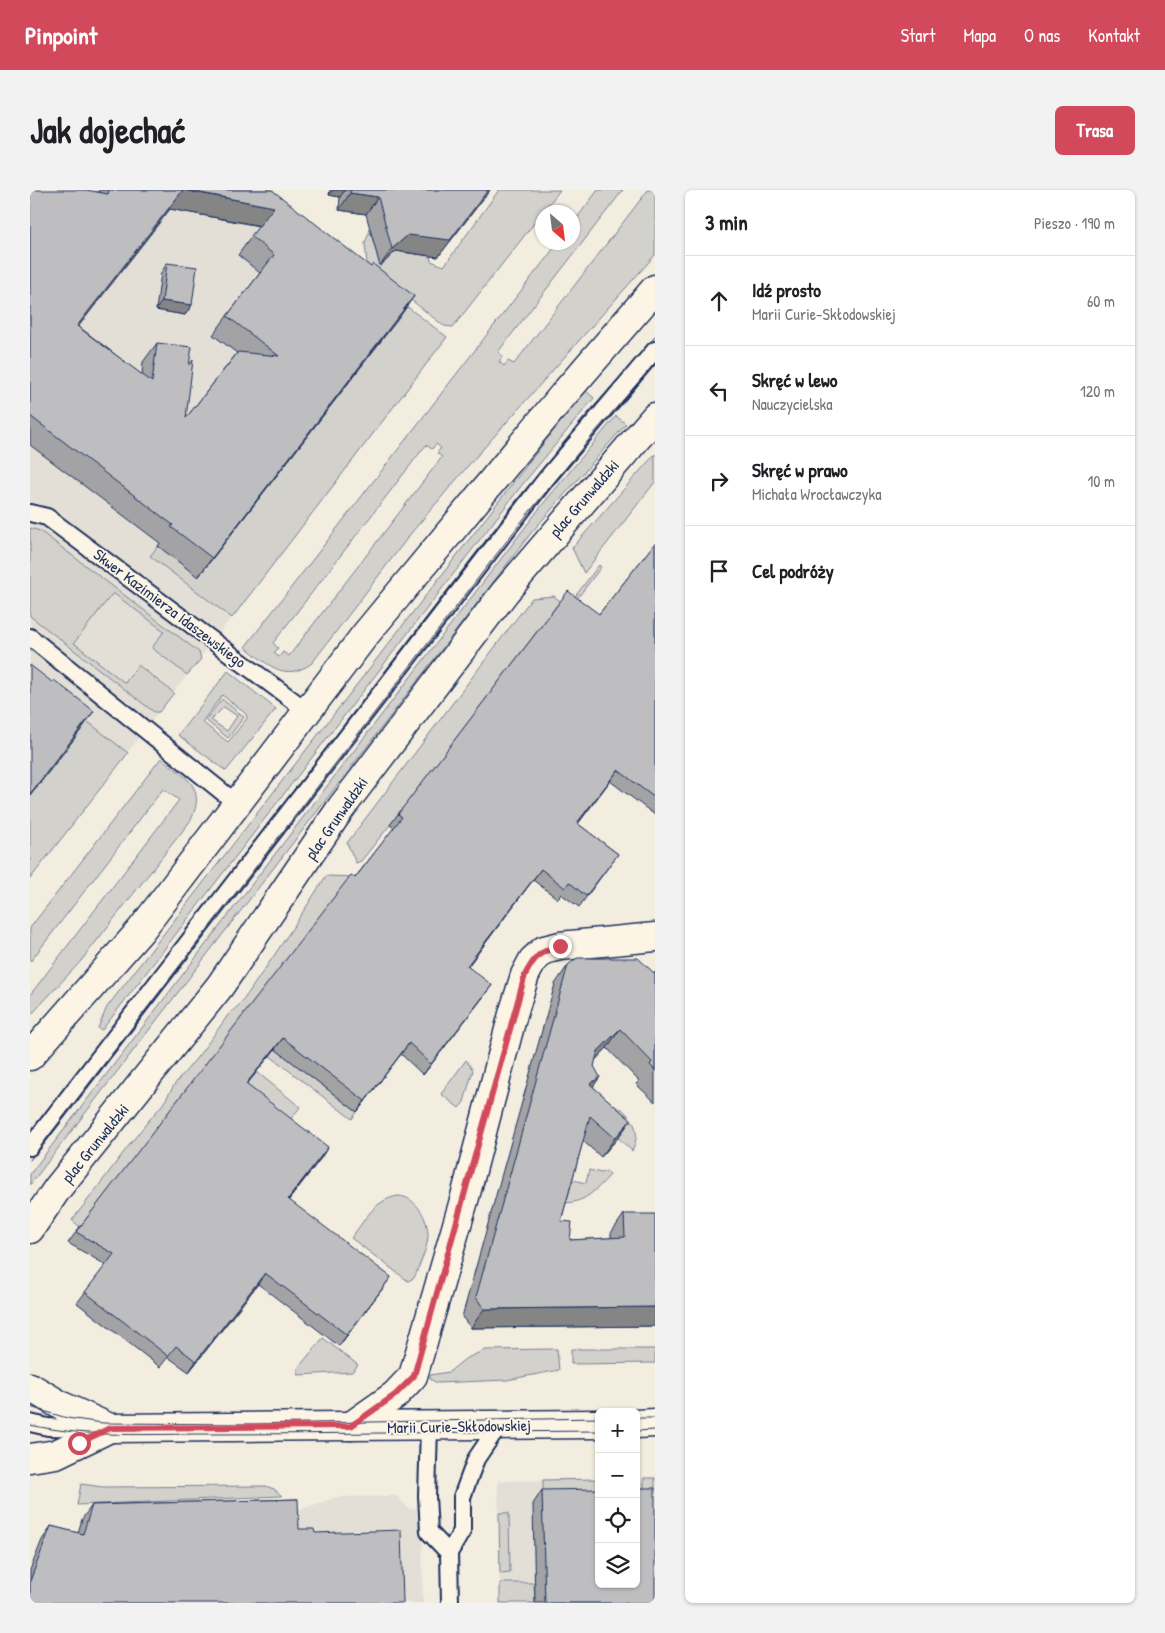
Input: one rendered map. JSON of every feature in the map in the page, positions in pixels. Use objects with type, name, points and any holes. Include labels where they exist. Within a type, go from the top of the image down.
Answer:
[{"type":"main road","points":[[30,1056],[141,930],[306,710],[372,627],[564,394],[655,289]]},
{"type":"main road","name":"plac Grunwaldzki","points":[[30,1229],[57,1189],[220,986],[341,808],[505,592],[655,416]]},
{"type":"main road","points":[[351,1426],[395,1395],[414,1376],[465,1197],[513,1014],[525,975],[533,960],[544,950],[560,946],[655,936]]},
{"type":"main road","name":"Marii Curie-Skłodowskiej","points":[[30,1387],[62,1406],[110,1428],[429,1427],[595,1424]]},
{"type":"main road","points":[[640,1424],[655,1424]]},
{"type":"main road","name":"Marii Curie-Skłodowskiej","points":[[30,1458],[56,1454],[110,1428]]},
{"type":"lane","points":[[30,1147],[540,487],[580,436],[655,350]]},
{"type":"lane","name":"Skwer Kazimierza Idaszewskiego","points":[[30,513],[48,517],[306,710]]},
{"type":"lane","points":[[30,637],[236,803]]},
{"type":"lane","points":[[30,1423],[48,1427],[110,1428]]},
{"type":"lane","points":[[450,1603],[449,1553],[462,1531],[462,1497],[476,1459],[499,1425]]},
{"type":"lane","points":[[429,1427],[427,1496],[429,1532],[449,1553]]},
{"type":"shaded area","points":[[30,190],[64,190],[261,226],[447,337],[30,879]]},
{"type":"shaded area","points":[[499,190],[560,190],[548,205],[535,205],[535,222],[453,327],[444,326],[367,265],[365,243],[370,230],[380,265],[396,251],[430,256],[431,261],[444,266]]},
{"type":"shaded area","points":[[598,190],[623,190],[580,246],[580,214]]},
{"type":"shaded area","points":[[648,190],[655,190],[655,255],[467,467],[412,532],[312,663],[302,669],[285,671],[269,665],[245,647],[553,250],[577,250],[498,352],[503,356],[499,362],[504,366],[508,361],[514,364]],"holes":[[[436,444],[441,448],[437,453],[442,457],[289,656],[283,652],[279,657],[274,653],[278,648],[273,643],[422,450],[426,445],[432,449]]]},
{"type":"shaded area","points":[[368,277],[447,337],[232,618],[150,556],[158,546],[199,577]]},
{"type":"shaded area","points":[[585,390],[594,398],[522,485],[102,1030],[98,1028],[107,1007]]},
{"type":"shaded area","points":[[616,416],[626,424],[531,533],[30,1185],[30,1174],[543,504]]},
{"type":"shaded area","points":[[655,454],[655,482],[584,573],[572,548]]},
{"type":"shaded area","points":[[30,528],[40,531],[199,652],[201,659],[187,675],[152,648],[164,631],[113,593],[74,643],[125,683],[138,665],[174,693],[159,712],[154,712],[30,616]]},
{"type":"shaded area","points":[[599,565],[601,567],[570,608],[567,607]]},
{"type":"shaded area","points":[[554,596],[560,601],[390,825],[361,861],[356,863],[347,843],[532,598]]},
{"type":"shaded area","points":[[228,671],[276,709],[226,771],[178,735]],"holes":[[[222,695],[246,714],[247,718],[228,742],[202,722]]]},
{"type":"shaded area","points":[[47,690],[128,753],[30,879],[30,796],[81,730]]},
{"type":"shaded area","points":[[222,699],[244,717],[228,738],[205,720]],"holes":[[[224,707],[237,716],[227,731],[211,720]]]},
{"type":"shaded area","points":[[161,758],[185,777],[195,790],[195,808],[191,820],[81,961],[30,1016],[30,995],[179,800],[163,789],[30,962],[30,928]]},
{"type":"shaded area","points":[[326,876],[357,877],[80,1227],[72,1220],[162,1105],[176,1083],[230,1012],[246,996]]},
{"type":"shaded area","points":[[275,1049],[357,1112],[352,1119],[270,1056]]},
{"type":"shaded area","points":[[466,1060],[473,1070],[464,1102],[459,1108],[441,1094]]},
{"type":"shaded area","points":[[257,1072],[300,1107],[283,1130],[238,1095]]},
{"type":"shaded area","points":[[621,1108],[630,1117],[635,1127],[636,1138],[632,1151],[607,1127]]},
{"type":"shaded area","points":[[589,1170],[601,1173],[606,1171],[610,1175],[590,1195],[578,1201],[564,1203],[565,1178],[586,1183]]},
{"type":"shaded area","points":[[398,1196],[404,1197],[416,1204],[424,1217],[428,1230],[425,1251],[414,1278],[408,1281],[351,1238],[376,1206]]},
{"type":"shaded area","points":[[323,1338],[358,1365],[352,1372],[298,1375],[298,1368]]},
{"type":"shaded area","points":[[557,1349],[559,1370],[507,1380],[437,1383],[430,1379],[430,1375],[449,1372],[465,1359],[485,1350]]},
{"type":"shaded area","points":[[571,1349],[655,1349],[655,1363],[571,1364]]},
{"type":"shaded area","points":[[644,1478],[655,1478],[655,1489],[644,1489]]},
{"type":"shaded area","points":[[655,1478],[655,1603],[500,1603],[498,1481],[595,1479],[595,1588],[640,1588],[640,1479]]},
{"type":"shaded area","points":[[595,1479],[595,1490],[543,1491],[543,1480]]},
{"type":"shaded area","points":[[81,1484],[103,1487],[266,1486],[274,1489],[282,1496],[77,1505]]},
{"type":"shaded area","points":[[397,1496],[409,1509],[422,1508],[423,1603],[30,1603],[30,1574],[75,1544],[82,1519],[289,1513],[337,1497]]},
{"type":"shaded area","points":[[499,1513],[509,1513],[510,1573],[500,1574]]},
{"type":"shaded area","points":[[500,1583],[534,1583],[535,1603],[500,1603]]},
{"type":"building","points":[[32,190],[86,190],[108,194],[109,190],[183,190],[77,326],[152,382],[157,343],[192,347],[189,365],[193,360],[186,418],[238,352],[279,356],[227,316],[274,255],[251,236],[274,207],[185,190],[272,190],[371,267],[373,264],[414,296],[212,558],[171,527],[173,525],[30,416],[30,193]]},
{"type":"building","points":[[351,190],[488,190],[450,240],[408,235],[392,249],[378,197],[350,193]]},
{"type":"building","points":[[167,263],[197,267],[192,305],[162,301]]},
{"type":"building","points":[[655,543],[655,798],[618,770],[577,823],[618,854],[586,896],[569,882],[565,888],[541,869],[467,966],[492,985],[431,1064],[409,1043],[365,1101],[283,1038],[246,1084],[328,1147],[288,1199],[391,1277],[347,1335],[265,1273],[196,1361],[176,1346],[168,1356],[85,1292],[114,1254],[76,1232],[351,875],[355,878],[402,817],[398,814],[568,591],[599,614]]},
{"type":"building","points":[[30,665],[52,682],[54,680],[94,711],[30,794]]},
{"type":"building","points":[[577,958],[638,958],[655,972],[655,1070],[650,1065],[652,1062],[620,1029],[598,1051],[594,1066],[600,1077],[590,1084],[631,1120],[615,1138],[590,1116],[561,1221],[572,1222],[570,1240],[625,1237],[624,1214],[655,1214],[655,1307],[484,1309],[476,1297],[568,965]]},
{"type":"building","points":[[640,1488],[655,1488],[655,1603],[545,1603],[542,1490],[595,1489],[595,1588],[640,1588]]},
{"type":"building","points":[[298,1499],[299,1529],[314,1529],[315,1533],[401,1530],[403,1603],[30,1603],[30,1581],[51,1526],[83,1534],[92,1505]]},
{"type":"tram line","points":[[30,1133],[516,501],[583,419],[655,337]]},
{"type":"tram line","points":[[30,1160],[526,516],[655,363]]},
{"type":"tram line","points":[[30,1407],[67,1418],[103,1423],[255,1424],[595,1418]]},
{"type":"tram line","points":[[640,1418],[655,1418]]},
{"type":"tram line","points":[[30,1425],[96,1434],[595,1431]]},
{"type":"tram line","points":[[640,1431],[655,1430]]},
{"type":"route","points":[[79,1443],[110,1428],[351,1426],[395,1395],[414,1376],[525,975],[533,960],[544,950],[560,946]]}]
